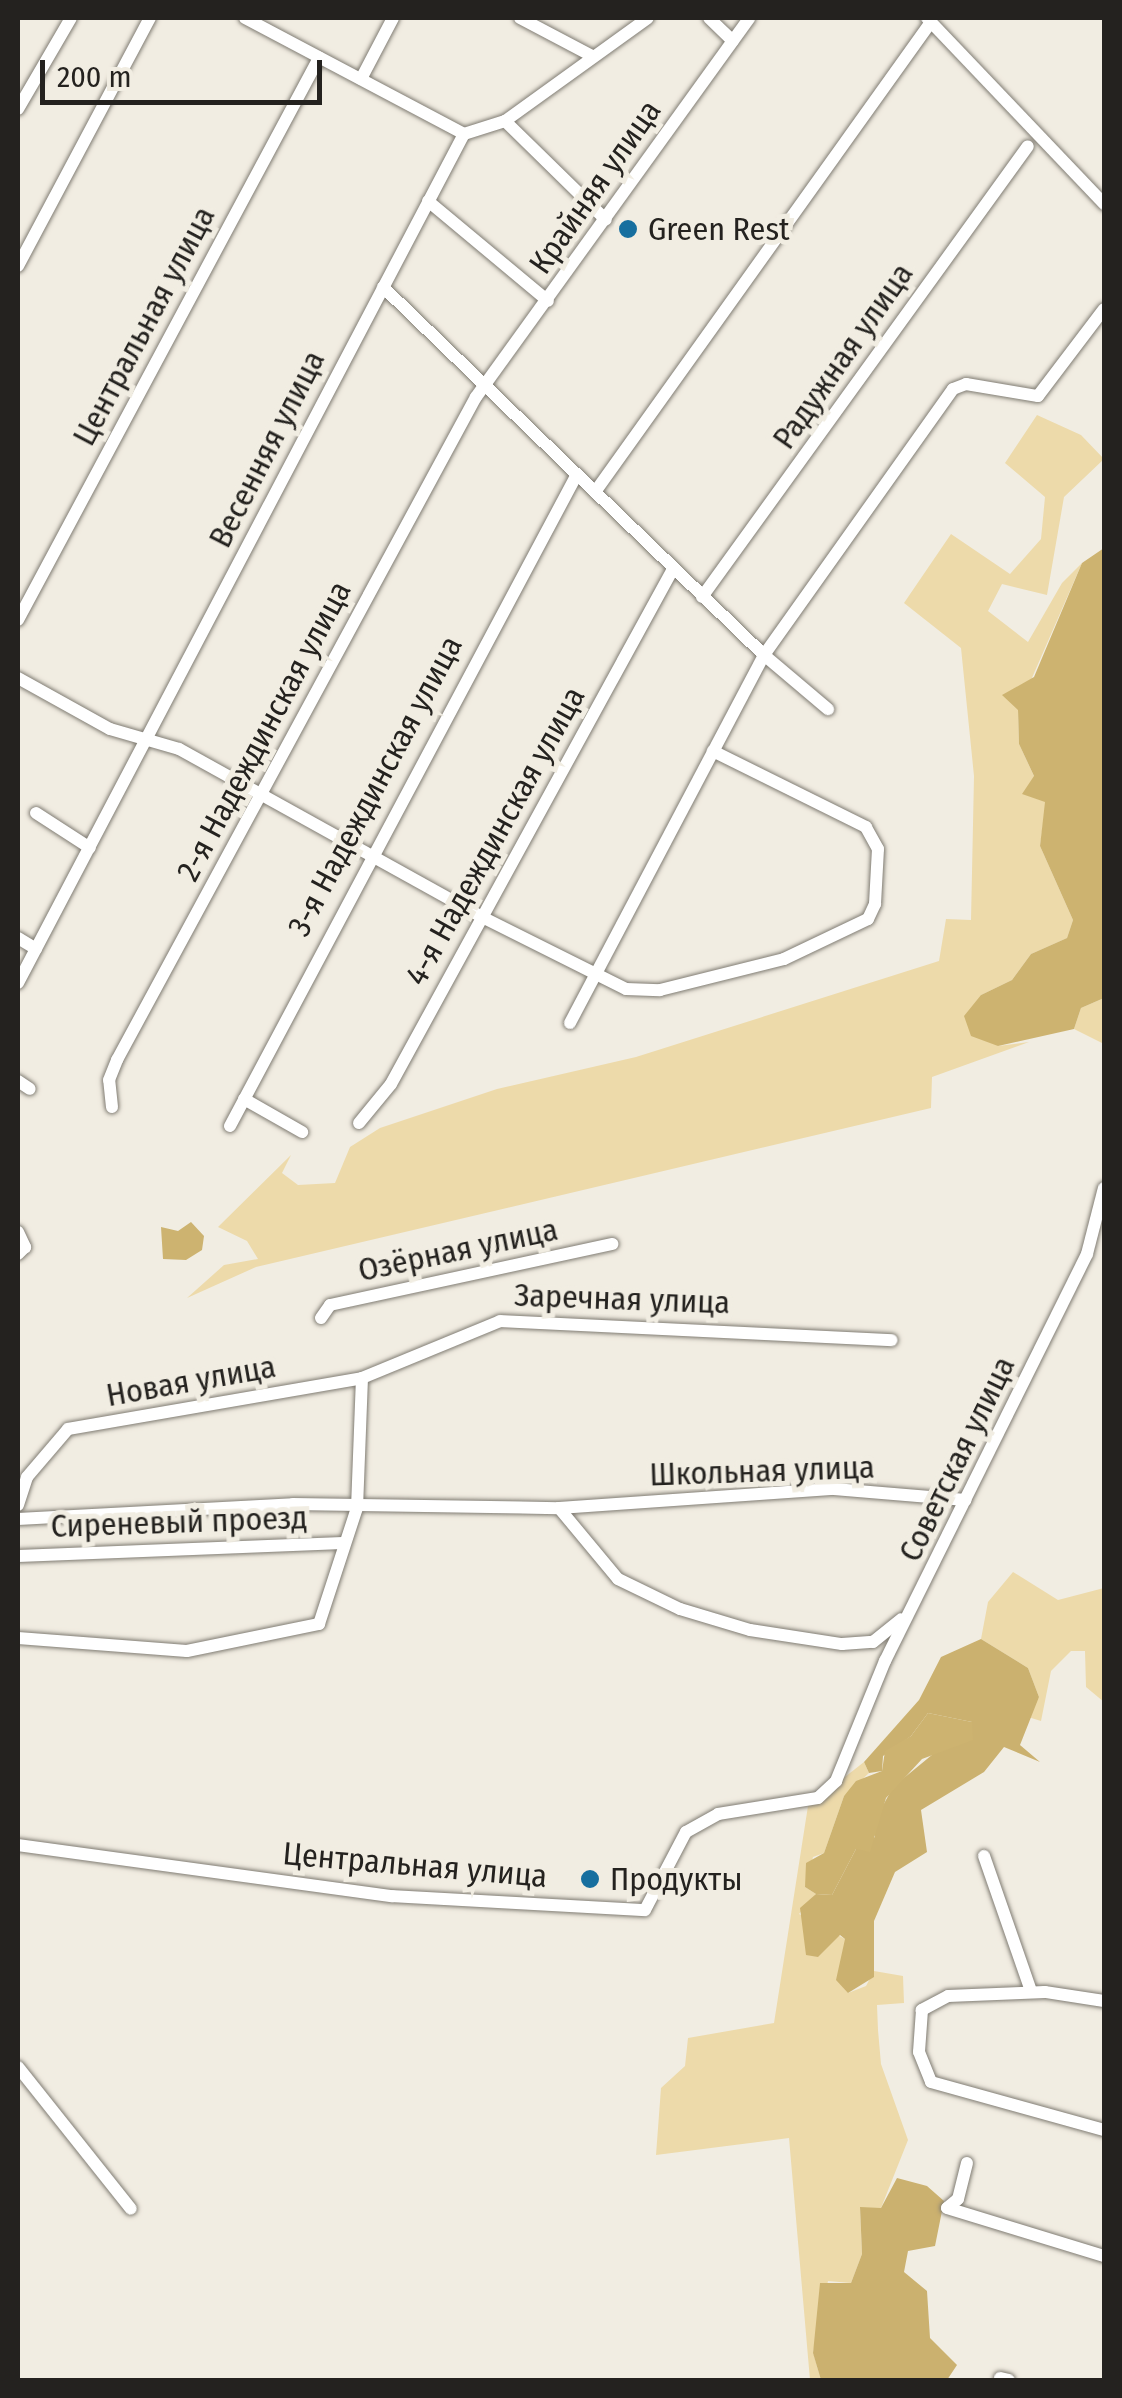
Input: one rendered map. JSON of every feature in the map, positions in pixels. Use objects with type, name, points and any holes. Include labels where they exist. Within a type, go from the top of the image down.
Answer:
[{"type":"street","points":[[18,109],[71,18]]},
{"type":"street","points":[[18,266],[150,18]]},
{"type":"street","points":[[361,79],[393,18]]},
{"type":"street","points":[[252,19],[464,134],[505,120],[648,18]]},
{"type":"street","points":[[708,18],[733,41]]},
{"type":"street","name":"Крайняя улица","points":[[487,389],[749,18]]},
{"type":"street","points":[[529,20],[592,56]]},
{"type":"street","points":[[595,492],[929,20],[1104,204]]},
{"type":"street","name":"Центральная улица","points":[[18,620],[319,58]]},
{"type":"street","points":[[505,120],[606,220]]},
{"type":"street","name":"Весенняя улица","points":[[18,983],[464,134]]},
{"type":"street","name":"Радужная улица","points":[[702,596],[1028,146]]},
{"type":"street","points":[[428,201],[548,301]]},
{"type":"street","points":[[382,287],[672,569],[828,710]]},
{"type":"street","points":[[570,1023],[591,976],[764,656],[954,389],[966,384],[1038,396],[1104,309]]},
{"type":"street","name":"2-я Надеждинская улица","points":[[112,1107],[109,1080],[117,1060],[430,478],[487,389]]},
{"type":"street","name":"3-я Надеждинская улица","points":[[230,1126],[370,854],[576,476]]},
{"type":"street","name":"4-я Надеждинская улица","points":[[359,1123],[391,1084],[672,569]]},
{"type":"street","points":[[18,678],[110,729],[179,748],[591,976],[626,989],[660,990],[784,959],[868,919],[878,848],[866,827],[713,751]]},
{"type":"street","points":[[36,813],[90,848]]},
{"type":"street","points":[[18,938],[36,949]]},
{"type":"street","points":[[244,1099],[302,1132]]},
{"type":"street","name":"Советская улица","points":[[850,1752],[885,1661],[1088,1254],[1104,1188]]},
{"type":"street","points":[[18,1232],[25,1248],[18,1254]]},
{"type":"street","name":"Озёрная улица","points":[[321,1318],[330,1305],[613,1244]]},
{"type":"street","name":"Заречная улица","points":[[362,1378],[470,1328],[528,1318],[618,1331],[892,1340]]},
{"type":"street","points":[[18,1638],[187,1651],[318,1624],[342,1543],[357,1508],[362,1378]]},
{"type":"street","name":"Новая улица","points":[[18,1506],[40,1457],[68,1429],[362,1378]]},
{"type":"street","name":"Школьная улица","points":[[18,1519],[293,1504],[357,1508],[559,1508],[834,1489],[966,1500]]},
{"type":"street","points":[[559,1508],[618,1580],[750,1630],[861,1645],[897,1624],[928,1581]]},
{"type":"street","name":"Сиреневый проезд","points":[[18,1556],[342,1543]]},
{"type":"street","name":"Центральная улица","points":[[18,1844],[112,1852],[392,1896],[645,1910],[686,1832],[718,1814],[818,1798],[850,1752]]},
{"type":"street","points":[[984,1856],[1031,1991]]},
{"type":"street","points":[[1104,2001],[1031,1991],[948,1996],[922,2010],[919,2052],[930,2082],[1104,2130]]},
{"type":"street","points":[[18,2067],[131,2209]]},
{"type":"street","points":[[967,2163],[958,2199],[947,2208],[1104,2256]]},
{"type":"shaded area","points":[[1037,415],[1081,435],[1104,459],[1064,497],[1047,595],[1002,584],[988,611],[1028,642],[1062,583],[1082,563],[1018,710],[1019,744],[1046,802],[1040,846],[1073,920],[1067,938],[1031,954],[1012,980],[981,995],[998,1046],[1029,1042],[932,1077],[931,1108],[256,1267],[187,1298],[224,1265],[258,1259],[247,1241],[218,1227],[291,1155],[282,1173],[298,1185],[335,1183],[350,1147],[380,1128],[497,1089],[636,1057],[939,961],[946,919],[971,920],[974,776],[961,648],[904,603],[951,534],[1010,574],[1041,539],[1045,497],[1005,463]]},
{"type":"shaded area","points":[[1104,548],[1104,998],[1081,1008],[1074,1029],[998,1046],[971,1036],[964,1016],[981,995],[1012,980],[1031,954],[1067,938],[1073,920],[1040,846],[1045,802],[1022,794],[1034,776],[1019,744],[1018,710],[1002,695],[1034,677],[1082,563]]},
{"type":"shaded area","points":[[1104,998],[1104,1044],[1074,1029],[1081,1008]]},
{"type":"shaded area","points":[[191,1222],[204,1236],[202,1250],[186,1260],[163,1259],[161,1227],[178,1231]]},
{"type":"shaded area","points":[[1013,1572],[1058,1600],[1104,1588],[1104,1702],[1086,1687],[1085,1651],[1071,1651],[1051,1671],[1041,1721],[1028,1717],[1039,1697],[1028,1668],[981,1639],[988,1602]]},
{"type":"shaded area","points":[[981,1639],[1028,1668],[1039,1697],[1020,1745],[1040,1762],[1004,1747],[984,1772],[921,1810],[927,1852],[895,1872],[874,1921],[874,1977],[848,1993],[836,1980],[845,1939],[840,1935],[818,1957],[806,1955],[800,1908],[816,1894],[832,1895],[856,1849],[875,1837],[873,1824],[893,1787],[972,1722],[928,1713],[911,1736],[883,1756],[882,1771],[869,1773],[864,1762],[919,1700],[941,1657]]},
{"type":"shaded area","points":[[928,1713],[972,1722],[973,1740],[922,1759],[886,1798],[870,1852],[856,1849],[832,1895],[816,1894],[805,1887],[806,1863],[824,1853],[844,1796],[856,1781],[882,1771],[885,1751],[911,1736]]},
{"type":"shaded area","points":[[864,1762],[869,1773],[844,1796],[824,1853],[813,1857],[805,1887],[816,1894],[799,1914],[845,1939],[848,1993],[866,1986],[874,1971],[903,1976],[904,2003],[877,2005],[881,2064],[908,2140],[881,2208],[860,2208],[862,2254],[851,2283],[828,2281],[813,2352],[821,2380],[810,2380],[789,2138],[656,2155],[661,2088],[685,2066],[688,2038],[774,2023],[808,1806]]},
{"type":"shaded area","points":[[897,2178],[927,2186],[944,2201],[935,2246],[908,2251],[904,2272],[927,2291],[930,2338],[957,2365],[947,2380],[821,2380],[813,2353],[820,2283],[851,2283],[862,2254],[860,2207],[881,2208]]},
{"type":"place","name":"Green Rest","points":[[628,229]]},
{"type":"place","name":"Продукты","points":[[590,1879]]}]
